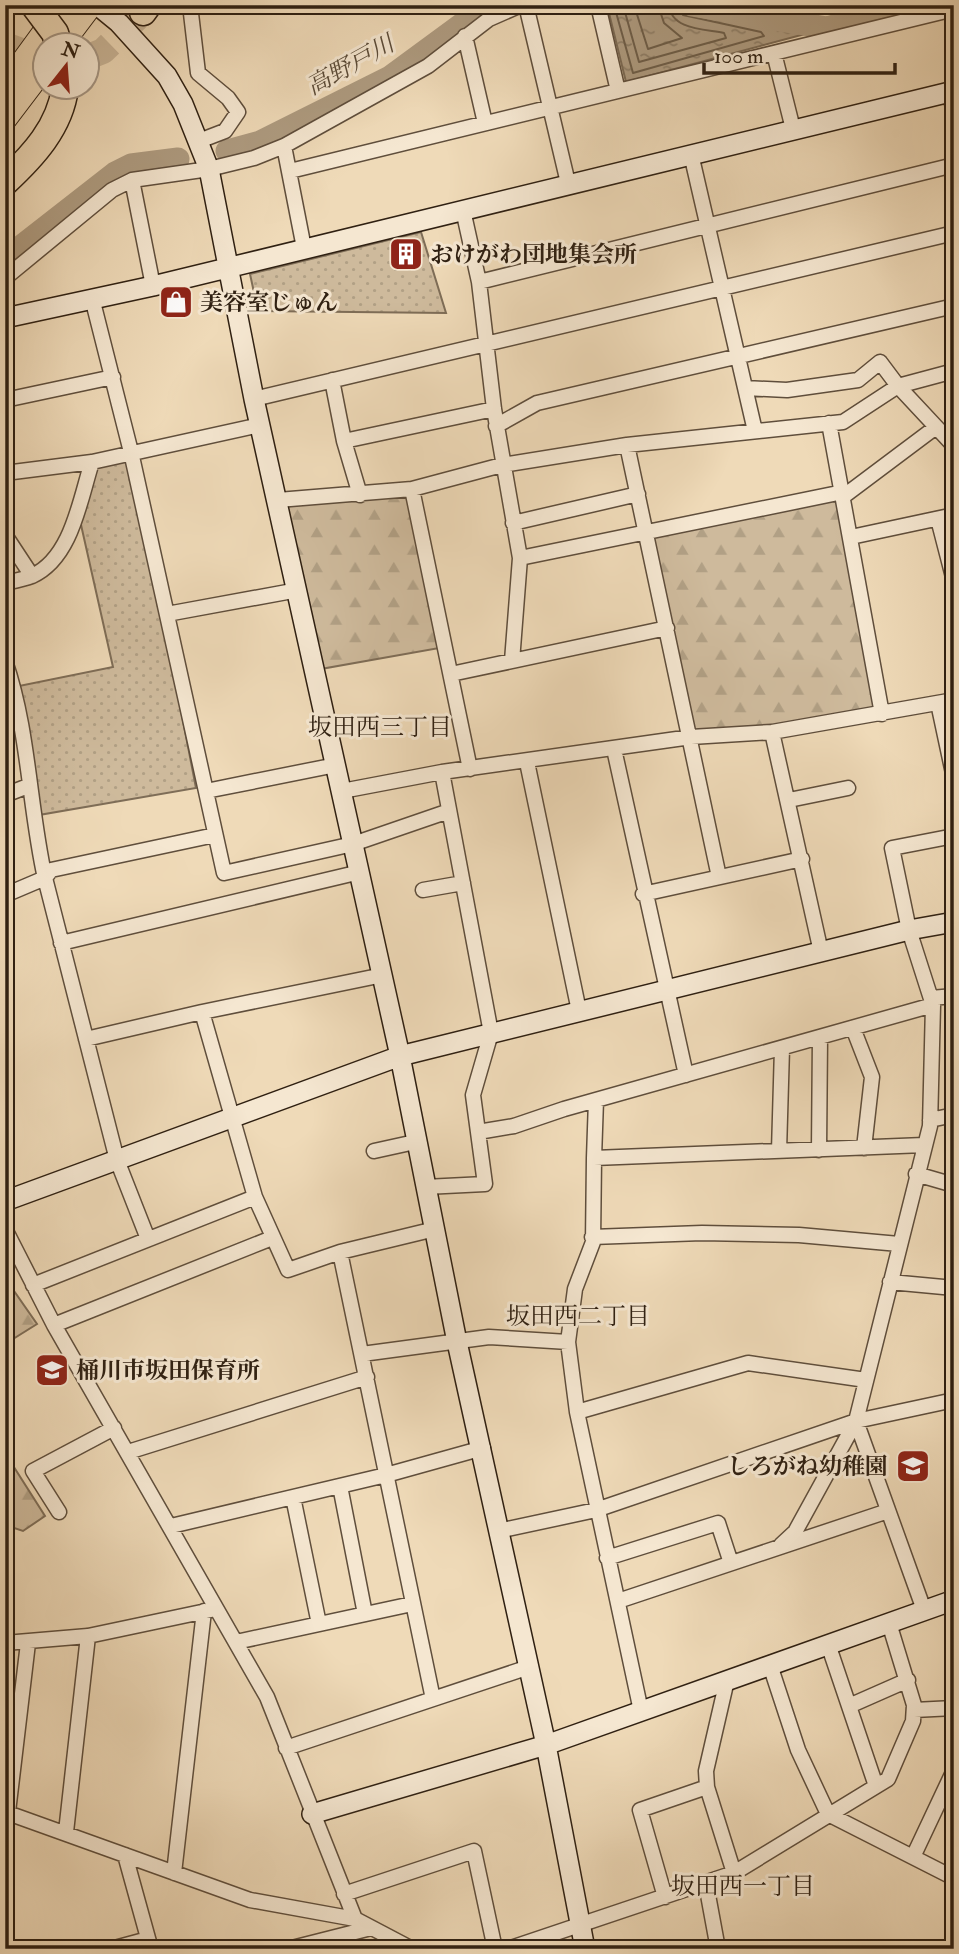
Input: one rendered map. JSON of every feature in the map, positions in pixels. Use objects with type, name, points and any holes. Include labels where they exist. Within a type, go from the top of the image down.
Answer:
[{"type":"highway","points":[[34,5],[54,32]]},
{"type":"highway","points":[[5,182],[37,150],[58,116],[62,102]]},
{"type":"main road","points":[[5,86],[64,5]]},
{"type":"main road","points":[[70,32],[90,5]]},
{"type":"main road","points":[[5,119],[32,83]]},
{"type":"street","points":[[97,5],[119,23],[167,76],[199,141],[209,169],[254,398],[383,975],[457,1342],[483,1448],[498,1531],[546,1745],[585,1949]]},
{"type":"street","points":[[190,5],[198,73],[228,98],[238,111],[225,131],[199,141]]},
{"type":"street","points":[[5,278],[112,190],[132,180],[209,169],[254,158],[284,146],[428,66],[489,19],[521,5]]},
{"type":"street","points":[[526,5],[568,183]]},
{"type":"street","points":[[598,5],[618,91]]},
{"type":"street","points":[[290,171],[954,9]]},
{"type":"street","points":[[465,36],[485,123]]},
{"type":"street","points":[[774,53],[793,130]]},
{"type":"street","points":[[5,318],[153,286],[793,130],[952,98]]},
{"type":"street","points":[[284,146],[304,248]]},
{"type":"street","points":[[691,154],[755,430]]},
{"type":"street","points":[[479,282],[954,165]]},
{"type":"street","points":[[132,180],[153,286]]},
{"type":"street","points":[[463,210],[479,282],[496,426],[520,558],[512,661]]},
{"type":"street","points":[[254,398],[954,233]]},
{"type":"street","points":[[92,298],[131,452],[224,873],[353,844],[449,811]]},
{"type":"street","points":[[496,426],[537,403],[954,306]]},
{"type":"street","points":[[745,388],[786,390],[858,380],[880,362],[898,386],[954,446]]},
{"type":"street","points":[[278,500],[412,489],[502,465],[627,445],[844,422],[898,386],[954,372]]},
{"type":"street","points":[[5,400],[113,377]]},
{"type":"street","points":[[332,380],[344,442],[360,495]]},
{"type":"street","points":[[344,442],[494,409]]},
{"type":"street","points":[[829,423],[882,714]]},
{"type":"street","points":[[5,473],[92,462],[260,425]]},
{"type":"street","points":[[520,558],[844,494],[936,427]]},
{"type":"street","points":[[627,445],[719,877]]},
{"type":"street","points":[[5,583],[32,576],[46,566],[63,547],[92,462]]},
{"type":"street","points":[[412,489],[470,769]]},
{"type":"street","points":[[513,523],[638,494]]},
{"type":"street","points":[[851,537],[954,515]]},
{"type":"street","points":[[938,519],[954,581]]},
{"type":"street","points":[[5,535],[32,576]]},
{"type":"street","points":[[167,614],[298,590]]},
{"type":"street","points":[[451,674],[667,628]]},
{"type":"street","points":[[5,661],[45,878],[61,943],[117,1160],[148,1239]]},
{"type":"street","points":[[342,791],[443,772],[691,737],[772,732],[954,700]]},
{"type":"street","points":[[938,703],[954,778]]},
{"type":"street","points":[[772,732],[821,951]]},
{"type":"street","points":[[614,749],[643,894],[686,1075]]},
{"type":"street","points":[[527,762],[579,1011]]},
{"type":"street","points":[[206,791],[336,765]]},
{"type":"street","points":[[425,1186],[485,1184],[473,1096],[491,1033],[443,772]]},
{"type":"street","points":[[5,795],[28,786]]},
{"type":"street","points":[[789,800],[848,788]]},
{"type":"street","points":[[5,895],[45,878],[51,870],[215,835]]},
{"type":"street","points":[[781,1545],[795,1532],[856,1421],[930,1120],[932,1002],[909,930],[892,848],[954,836]]},
{"type":"street","points":[[643,894],[802,859]]},
{"type":"street","points":[[61,943],[360,872]]},
{"type":"street","points":[[423,890],[463,883]]},
{"type":"street","points":[[5,1200],[400,1056],[821,951],[954,922]]},
{"type":"street","points":[[86,1039],[383,975]]},
{"type":"street","points":[[478,1132],[514,1126],[954,996]]},
{"type":"street","points":[[202,1012],[255,1196],[288,1270],[340,1252],[435,1229]]},
{"type":"street","points":[[853,1028],[872,1077],[864,1148]]},
{"type":"street","points":[[819,1150],[820,1037]]},
{"type":"street","points":[[779,1151],[782,1048]]},
{"type":"street","points":[[596,1100],[592,1237],[575,1289],[568,1342],[577,1412],[596,1510],[641,1711]]},
{"type":"street","points":[[930,1120],[954,1115]]},
{"type":"street","points":[[374,1151],[415,1142]]},
{"type":"street","points":[[594,1158],[924,1146]]},
{"type":"street","points":[[916,1174],[954,1185]]},
{"type":"street","points":[[33,1285],[255,1196]]},
{"type":"street","points":[[5,1229],[54,1325],[171,1526],[211,1610],[236,1642],[267,1697],[355,1919]]},
{"type":"street","points":[[592,1237],[702,1233],[799,1235],[899,1244]]},
{"type":"street","points":[[54,1325],[272,1238]]},
{"type":"street","points":[[340,1252],[433,1699]]},
{"type":"street","points":[[890,1282],[948,1290],[954,1288]]},
{"type":"street","points":[[362,1354],[489,1337],[568,1342]]},
{"type":"street","points":[[577,1412],[748,1363],[866,1380]]},
{"type":"street","points":[[128,1452],[367,1377]]},
{"type":"street","points":[[498,1531],[596,1510],[856,1421],[954,1400]]},
{"type":"street","points":[[856,1421],[924,1610]]},
{"type":"street","points":[[59,1512],[33,1471],[114,1428]]},
{"type":"street","points":[[171,1526],[386,1475],[483,1448]]},
{"type":"street","points":[[340,1486],[365,1614]]},
{"type":"street","points":[[293,1497],[319,1624]]},
{"type":"street","points":[[618,1601],[888,1511]]},
{"type":"street","points":[[607,1558],[718,1523],[731,1563]]},
{"type":"street","points":[[312,1814],[546,1745],[954,1600]]},
{"type":"street","points":[[236,1642],[412,1604]]},
{"type":"street","points":[[5,1643],[88,1636],[211,1610]]},
{"type":"street","points":[[174,1873],[211,1610]]},
{"type":"street","points":[[508,1949],[734,1873],[888,1779],[913,1721],[914,1710],[908,1681],[888,1623]]},
{"type":"street","points":[[66,1832],[88,1636]]},
{"type":"street","points":[[28,1643],[6,1812],[250,1900],[355,1919],[412,1949]]},
{"type":"street","points":[[828,1644],[876,1786]]},
{"type":"street","points":[[770,1665],[798,1750],[828,1814],[954,1878]]},
{"type":"street","points":[[286,1748],[529,1667]]},
{"type":"street","points":[[727,1680],[706,1771],[707,1787],[734,1873]]},
{"type":"street","points":[[849,1706],[908,1681]]},
{"type":"street","points":[[914,1710],[954,1708]]},
{"type":"street","points":[[913,1857],[954,1770]]},
{"type":"street","points":[[665,1897],[640,1810],[707,1787]]},
{"type":"street","points":[[344,1894],[474,1851],[495,1949]]},
{"type":"street","points":[[111,1949],[149,1944],[125,1855]]},
{"type":"street","points":[[706,1884],[718,1949]]},
{"type":"street","points":[[288,1949],[371,1928]]},
{"type":"green space","points":[[421,232],[446,313],[258,311],[250,274]]},
{"type":"green space","points":[[131,452],[196,788],[33,816],[14,687],[113,667],[77,507],[92,462]]},
{"type":"green space","points":[[412,489],[445,647],[315,670],[278,500]]},
{"type":"green space","points":[[843,492],[882,714],[691,737],[646,532]]},
{"type":"green space","points":[[5,1278],[37,1324],[5,1344]]},
{"type":"green space","points":[[5,1453],[45,1516],[23,1531],[5,1525]]},
{"type":"water","points":[[607,5],[670,5],[805,34],[626,82]]},
{"type":"waterway","name":"高野戸川","points":[[227,151],[260,142],[390,77],[488,5]]},
{"type":"waterway","name":"高野戸川","points":[[692,5],[827,28],[907,5]]},
{"type":"waterway","name":"高野戸川","points":[[5,259],[115,173],[131,165],[178,159]]},
{"type":"tunnel","points":[[102,51],[143,12]]},
{"type":"tunnel","points":[[5,45],[32,55]]},
{"type":"place","name":"おけがわ団地集会所","points":[[406,254]]},
{"type":"place","name":"美容室じゅん","points":[[176,302]]},
{"type":"place","name":"桶川市坂田保育所","points":[[52,1370]]},
{"type":"place","name":"しろがね幼稚園","points":[[913,1466]]},
{"type":"district","name":"坂田西三丁目","points":[[380,727]]},
{"type":"district","name":"坂田西二丁目","points":[[578,1316]]},
{"type":"district","name":"坂田西一丁目","points":[[743,1886]]}]
